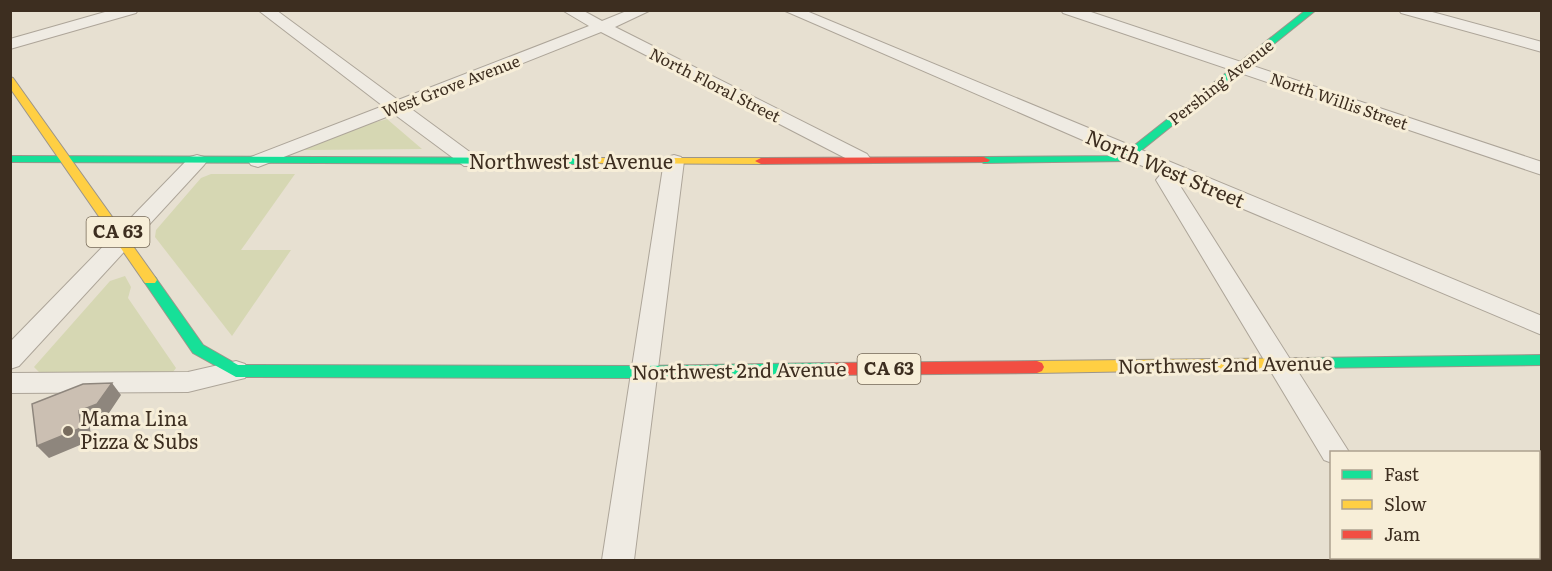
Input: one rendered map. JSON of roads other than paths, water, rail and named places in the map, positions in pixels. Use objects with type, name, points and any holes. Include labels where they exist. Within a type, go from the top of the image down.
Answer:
[{"type":"main road","name":"Pershing Avenue","points":[[1130,153],[1312,10]]},
{"type":"main road","name":"CA 63","points":[[10,80],[198,349],[236,371]]},
{"type":"main road","name":"Northwest 1st Avenue","points":[[10,159],[471,162],[1124,159],[1130,153]]},
{"type":"main road","name":"Northwest 2nd Avenue","points":[[236,371],[644,372],[1542,360]]},
{"type":"street","points":[[10,44],[131,10]]},
{"type":"street","points":[[265,10],[471,162]]},
{"type":"street","name":"North Floral Street","points":[[569,10],[860,159]]},
{"type":"street","name":"West Grove Avenue","points":[[258,161],[644,10]]},
{"type":"street","name":"North West Street","points":[[790,10],[1542,326]]},
{"type":"street","name":"North Willis Street","points":[[1068,10],[1542,170]]},
{"type":"street","points":[[1406,10],[1542,47]]},
{"type":"street","points":[[10,359],[197,161]]},
{"type":"street","points":[[618,561],[674,161]]},
{"type":"street","points":[[1174,173],[1166,180],[1333,451]]},
{"type":"street","name":"Northwest 2nd Avenue","points":[[10,383],[188,382],[236,371]]},
{"type":"place","name":"Mama Lina Pizza & Subs","points":[[68,431]]}]
